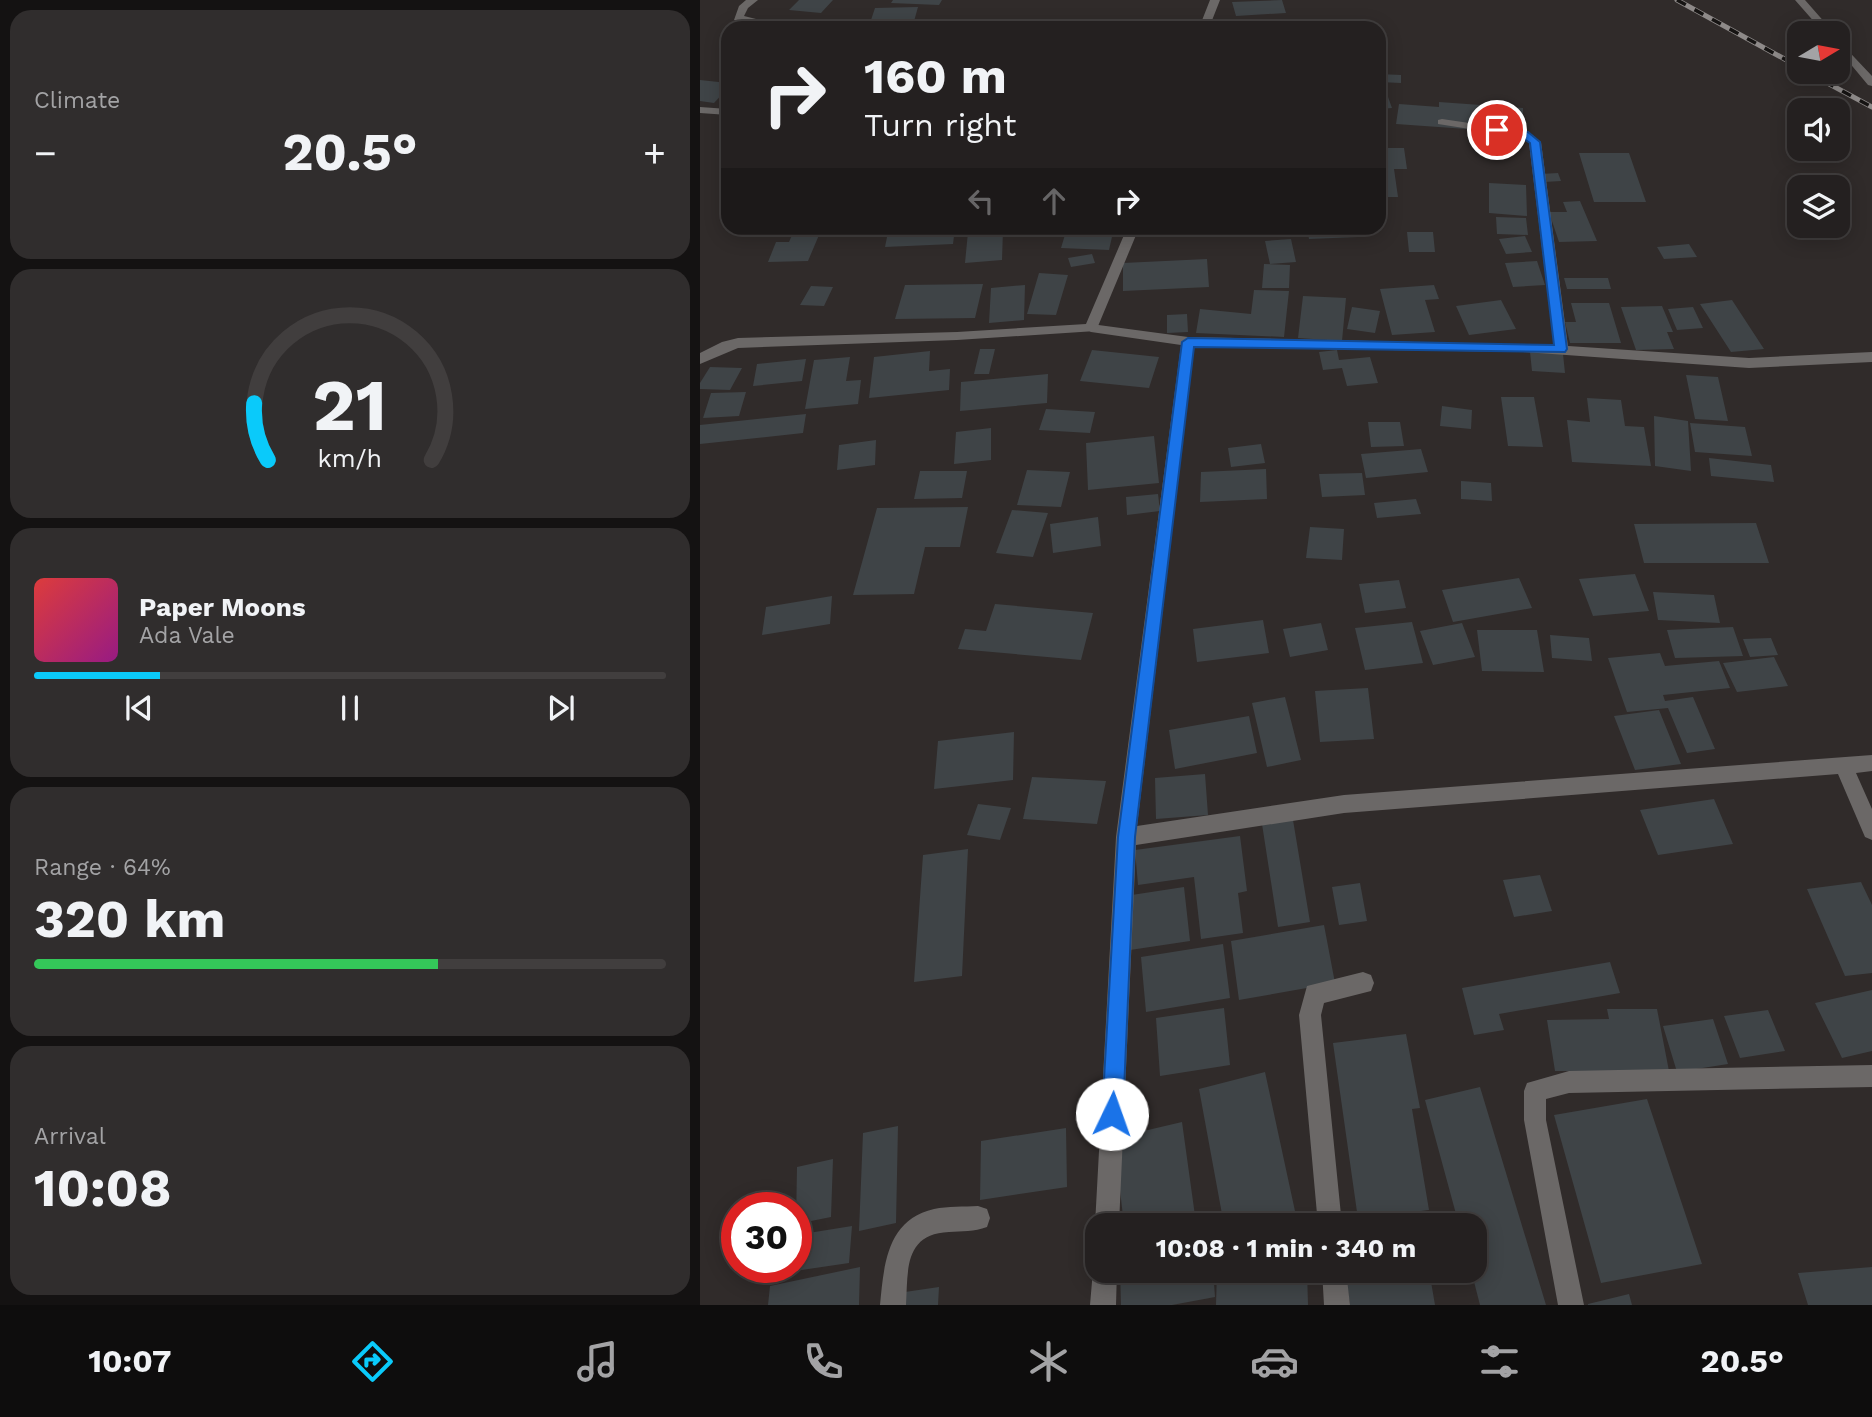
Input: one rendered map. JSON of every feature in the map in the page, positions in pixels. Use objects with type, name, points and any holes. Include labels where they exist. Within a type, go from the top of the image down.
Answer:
[{"type":"street","points":[[751,21],[738,18],[738,12],[753,0]]},
{"type":"street","points":[[1207,21],[1215,0]]},
{"type":"street","points":[[1800,0],[1818,21]]},
{"type":"street","points":[[1850,57],[1872,83]]},
{"type":"street","points":[[700,110],[721,112]]},
{"type":"street","points":[[1442,121],[1524,134],[1535,142],[1561,349]]},
{"type":"street","points":[[1091,328],[1130,235]]},
{"type":"street","points":[[700,359],[727,345],[738,343],[957,336],[1091,328],[1188,342],[1561,349],[1749,362],[1872,358]]},
{"type":"street","points":[[1108,1213],[1126,837],[1188,342]]},
{"type":"street","points":[[1126,837],[1344,804],[1872,762]]},
{"type":"street","points":[[1843,764],[1872,831]]},
{"type":"street","points":[[1329,1213],[1311,1002],[1315,994],[1324,990],[1363,983]]},
{"type":"street","points":[[1571,1305],[1535,1120],[1535,1091],[1569,1082],[1872,1076]]},
{"type":"street","points":[[893,1305],[897,1265],[902,1245],[909,1234],[927,1223],[978,1218]]},
{"type":"street","points":[[1103,1305],[1104,1283]]},
{"type":"street","points":[[1335,1283],[1337,1305]]},
{"type":"building","points":[[799,0],[833,0],[821,13],[789,10]]},
{"type":"building","points":[[893,0],[942,0],[939,5],[891,3]]},
{"type":"building","points":[[1282,0],[1286,13],[1236,16],[1232,2]]},
{"type":"building","points":[[918,7],[914,21],[871,20],[875,8]]},
{"type":"building","points":[[1386,74],[1401,75],[1401,83],[1386,82]]},
{"type":"building","points":[[700,80],[721,82],[721,96],[714,103],[700,101]]},
{"type":"building","points":[[1388,97],[1392,108],[1386,108]]},
{"type":"building","points":[[1439,102],[1523,108],[1523,133],[1396,124],[1399,104],[1439,107]]},
{"type":"building","points":[[1386,148],[1404,148],[1407,169],[1394,169],[1398,197],[1386,197]]},
{"type":"building","points":[[1579,153],[1629,153],[1646,202],[1594,202]]},
{"type":"building","points":[[1558,173],[1561,181],[1544,182],[1541,174]]},
{"type":"building","points":[[1489,183],[1526,185],[1527,216],[1489,213]]},
{"type":"building","points":[[1580,201],[1597,241],[1559,242],[1549,212],[1567,212],[1563,202]]},
{"type":"building","points":[[1496,217],[1526,218],[1528,235],[1497,234]]},
{"type":"building","points":[[1407,232],[1433,232],[1435,252],[1409,252]]},
{"type":"building","points":[[792,235],[819,235],[808,261],[768,262],[776,242],[789,242]]},
{"type":"building","points":[[887,235],[954,235],[953,244],[885,247]]},
{"type":"building","points":[[968,235],[1003,235],[1002,260],[965,263]]},
{"type":"building","points":[[1065,235],[1112,235],[1109,250],[1061,248]]},
{"type":"building","points":[[1308,235],[1358,237],[1309,239]]},
{"type":"building","points":[[1525,236],[1532,252],[1506,254],[1499,239]]},
{"type":"building","points":[[1291,239],[1296,262],[1270,264],[1265,241]]},
{"type":"building","points":[[1689,244],[1697,257],[1664,259],[1657,247]]},
{"type":"building","points":[[1092,254],[1095,263],[1071,267],[1068,258]]},
{"type":"building","points":[[1207,259],[1209,287],[1123,291],[1123,263]]},
{"type":"building","points":[[1537,261],[1545,285],[1513,287],[1505,263]]},
{"type":"building","points":[[1264,264],[1290,265],[1289,288],[1262,288]]},
{"type":"building","points":[[1039,273],[1068,275],[1056,315],[1027,314]]},
{"type":"building","points":[[1564,278],[1608,278],[1611,289],[1567,289]]},
{"type":"building","points":[[983,284],[975,318],[895,319],[905,285]]},
{"type":"building","points":[[1025,285],[1024,320],[989,323],[991,288]]},
{"type":"building","points":[[1434,285],[1439,299],[1425,300],[1435,332],[1392,335],[1380,289]]},
{"type":"building","points":[[811,286],[833,287],[824,306],[800,305]]},
{"type":"building","points":[[1254,290],[1289,291],[1284,337],[1196,333],[1200,309],[1251,314]]},
{"type":"building","points":[[1303,296],[1346,298],[1342,341],[1298,338]]},
{"type":"building","points":[[1501,300],[1516,329],[1469,335],[1456,306]]},
{"type":"building","points":[[1732,300],[1764,349],[1731,352],[1700,304]]},
{"type":"building","points":[[1571,303],[1609,303],[1621,343],[1570,343],[1565,322],[1576,322]]},
{"type":"building","points":[[1662,306],[1673,332],[1667,332],[1674,349],[1636,350],[1621,307]]},
{"type":"building","points":[[1352,307],[1380,311],[1375,333],[1347,329]]},
{"type":"building","points":[[1693,307],[1703,328],[1677,330],[1668,309]]},
{"type":"building","points":[[1187,314],[1188,332],[1167,333],[1167,315]]},
{"type":"building","points":[[980,349],[995,349],[989,374],[974,374]]},
{"type":"building","points":[[1092,350],[1159,357],[1149,388],[1080,381]]},
{"type":"building","points":[[1337,350],[1339,360],[1370,357],[1378,383],[1347,386],[1342,368],[1323,370],[1319,352]]},
{"type":"building","points":[[930,351],[929,371],[950,369],[949,390],[869,398],[874,357]]},
{"type":"building","points":[[1530,352],[1563,354],[1565,373],[1532,371]]},
{"type":"building","points":[[850,357],[846,381],[861,380],[858,404],[805,409],[814,360]]},
{"type":"building","points":[[806,359],[802,381],[753,386],[757,364]]},
{"type":"building","points":[[710,367],[742,368],[730,390],[700,389],[700,383]]},
{"type":"building","points":[[1048,374],[1047,403],[960,411],[961,382]]},
{"type":"building","points":[[1686,375],[1718,377],[1728,421],[1695,419]]},
{"type":"building","points":[[746,392],[739,416],[703,418],[711,393]]},
{"type":"building","points":[[1501,397],[1534,397],[1543,447],[1508,446]]},
{"type":"building","points":[[1587,398],[1621,400],[1625,426],[1644,427],[1651,466],[1572,462],[1567,420],[1590,422]]},
{"type":"building","points":[[1442,406],[1472,410],[1471,429],[1440,426]]},
{"type":"building","points":[[1046,409],[1095,412],[1090,433],[1039,430]]},
{"type":"building","points":[[806,414],[803,433],[700,444],[700,425]]},
{"type":"building","points":[[1654,416],[1688,421],[1691,471],[1655,466]]},
{"type":"building","points":[[1368,422],[1400,422],[1404,446],[1371,447]]},
{"type":"building","points":[[1690,423],[1745,427],[1752,456],[1695,452]]},
{"type":"building","points":[[991,428],[991,460],[954,464],[956,432]]},
{"type":"building","points":[[1154,436],[1159,483],[1088,490],[1086,443]]},
{"type":"building","points":[[876,440],[875,465],[837,470],[839,445]]},
{"type":"building","points":[[1261,444],[1265,463],[1231,467],[1228,448]]},
{"type":"building","points":[[1421,449],[1428,472],[1366,478],[1361,454]]},
{"type":"building","points":[[1709,458],[1771,465],[1774,482],[1711,476]]},
{"type":"building","points":[[1266,469],[1267,499],[1200,502],[1201,472]]},
{"type":"building","points":[[1027,470],[1070,472],[1061,507],[1017,505]]},
{"type":"building","points":[[920,471],[967,471],[962,498],[914,499]]},
{"type":"building","points":[[1362,473],[1365,495],[1322,497],[1319,474]]},
{"type":"building","points":[[1461,481],[1491,483],[1492,501],[1461,499]]},
{"type":"building","points":[[1158,494],[1160,511],[1127,515],[1126,497]]},
{"type":"building","points":[[1416,499],[1421,514],[1377,518],[1374,503]]},
{"type":"building","points":[[968,507],[960,547],[925,547],[914,594],[853,595],[877,508]]},
{"type":"building","points":[[1012,510],[1048,513],[1033,557],[996,553]]},
{"type":"building","points":[[1098,517],[1101,546],[1053,553],[1050,524]]},
{"type":"building","points":[[1756,523],[1769,563],[1644,563],[1634,524]]},
{"type":"building","points":[[1310,527],[1344,529],[1342,560],[1306,558]]},
{"type":"building","points":[[1635,574],[1649,611],[1593,616],[1579,579]]},
{"type":"building","points":[[1519,578],[1532,608],[1453,622],[1442,590]]},
{"type":"building","points":[[1399,580],[1406,608],[1365,613],[1359,584]]},
{"type":"building","points":[[1653,592],[1714,595],[1720,623],[1658,620]]},
{"type":"building","points":[[832,596],[830,624],[762,635],[766,607]]},
{"type":"building","points":[[995,604],[1093,613],[1081,660],[958,649],[965,629],[986,631]]},
{"type":"building","points":[[1263,620],[1269,653],[1197,662],[1193,629]]},
{"type":"building","points":[[1412,622],[1423,663],[1365,670],[1355,628]]},
{"type":"building","points":[[1321,623],[1328,650],[1290,657],[1283,629]]},
{"type":"building","points":[[1462,623],[1475,657],[1433,665],[1420,631]]},
{"type":"building","points":[[1733,627],[1743,656],[1675,658],[1667,630]]},
{"type":"building","points":[[1477,630],[1537,630],[1544,672],[1482,671]]},
{"type":"building","points":[[1550,635],[1589,638],[1592,661],[1552,658]]},
{"type":"building","points":[[1771,638],[1778,655],[1750,657],[1743,639]]},
{"type":"building","points":[[1660,653],[1665,666],[1719,661],[1730,688],[1663,695],[1665,701],[1693,697],[1715,749],[1687,753],[1668,708],[1627,712],[1608,658]]},
{"type":"building","points":[[1774,657],[1788,686],[1737,692],[1723,663]]},
{"type":"building","points":[[1368,688],[1374,739],[1320,742],[1315,691]]},
{"type":"building","points":[[1285,697],[1301,760],[1267,767],[1252,703]]},
{"type":"building","points":[[1659,710],[1681,764],[1635,770],[1614,716]]},
{"type":"building","points":[[1249,716],[1257,753],[1175,769],[1169,730]]},
{"type":"building","points":[[1014,732],[1013,780],[934,789],[938,741]]},
{"type":"building","points":[[1205,774],[1208,815],[1156,819],[1155,778]]},
{"type":"building","points":[[1032,777],[1106,781],[1097,824],[1023,819]]},
{"type":"building","points":[[1714,799],[1733,844],[1658,855],[1640,810]]},
{"type":"building","points":[[978,804],[1011,808],[1000,840],[967,835]]},
{"type":"building","points":[[1293,820],[1310,922],[1278,927],[1262,824]]},
{"type":"building","points":[[1240,836],[1247,891],[1238,893],[1243,933],[1201,939],[1194,877],[1138,885],[1135,850]]},
{"type":"building","points":[[968,849],[962,976],[914,982],[923,855]]},
{"type":"building","points":[[1540,875],[1552,911],[1514,917],[1503,880]]},
{"type":"building","points":[[1861,882],[1872,905],[1872,973],[1845,976],[1807,889]]},
{"type":"building","points":[[1360,883],[1367,921],[1339,925],[1332,887]]},
{"type":"building","points":[[1184,887],[1190,941],[1130,950],[1125,896]]},
{"type":"building","points":[[1324,925],[1335,983],[1239,1000],[1231,941]]},
{"type":"building","points":[[1223,944],[1230,998],[1146,1012],[1141,957]]},
{"type":"building","points":[[1610,962],[1620,993],[1499,1014],[1504,1030],[1474,1035],[1462,988]]},
{"type":"building","points":[[1872,990],[1872,1051],[1842,1058],[1815,1003]]},
{"type":"building","points":[[1224,1008],[1230,1065],[1160,1076],[1156,1018]]},
{"type":"building","points":[[1607,1009],[1657,1009],[1669,1071],[1555,1071],[1547,1020],[1609,1019]]},
{"type":"building","points":[[1768,1010],[1785,1051],[1740,1058],[1724,1016]]},
{"type":"building","points":[[1713,1019],[1728,1064],[1677,1072],[1663,1026]]},
{"type":"building","points":[[1406,1034],[1420,1108],[1412,1109],[1429,1210],[1357,1213],[1333,1043]]},
{"type":"building","points":[[1265,1072],[1295,1213],[1222,1213],[1199,1089]]},
{"type":"building","points":[[1480,1087],[1546,1305],[1480,1305],[1474,1283],[1487,1283],[1487,1213],[1456,1213],[1425,1100]]},
{"type":"building","points":[[1647,1099],[1702,1264],[1601,1283],[1554,1115]]},
{"type":"building","points":[[1182,1122],[1195,1213],[1123,1213],[1114,1138]]},
{"type":"building","points":[[898,1126],[896,1223],[859,1231],[863,1133]]},
{"type":"building","points":[[1066,1128],[1067,1187],[980,1200],[981,1141]]},
{"type":"building","points":[[833,1159],[831,1217],[812,1221],[812,1192],[797,1192],[797,1167]]},
{"type":"building","points":[[852,1226],[849,1263],[812,1268],[812,1232]]},
{"type":"building","points":[[860,1267],[859,1305],[768,1305],[770,1286],[812,1283],[812,1277]]},
{"type":"building","points":[[1872,1267],[1872,1305],[1808,1305],[1798,1273]]},
{"type":"building","points":[[1120,1283],[1214,1283],[1215,1297],[1172,1305],[1121,1305]]},
{"type":"building","points":[[1217,1283],[1307,1283],[1308,1305],[1216,1305]]},
{"type":"building","points":[[1347,1283],[1431,1283],[1435,1305],[1350,1305]]},
{"type":"building","points":[[939,1287],[938,1305],[904,1305],[905,1292]]},
{"type":"building","points":[[1629,1294],[1632,1305],[1588,1305],[1588,1304]]},
{"type":"railway","points":[[1677,0],[1787,60]]},
{"type":"railway","points":[[1829,84],[1872,107]]},
{"type":"route","points":[[1112,1114],[1126,837],[1188,342],[1561,349],[1535,142],[1524,134],[1497,130]]}]
